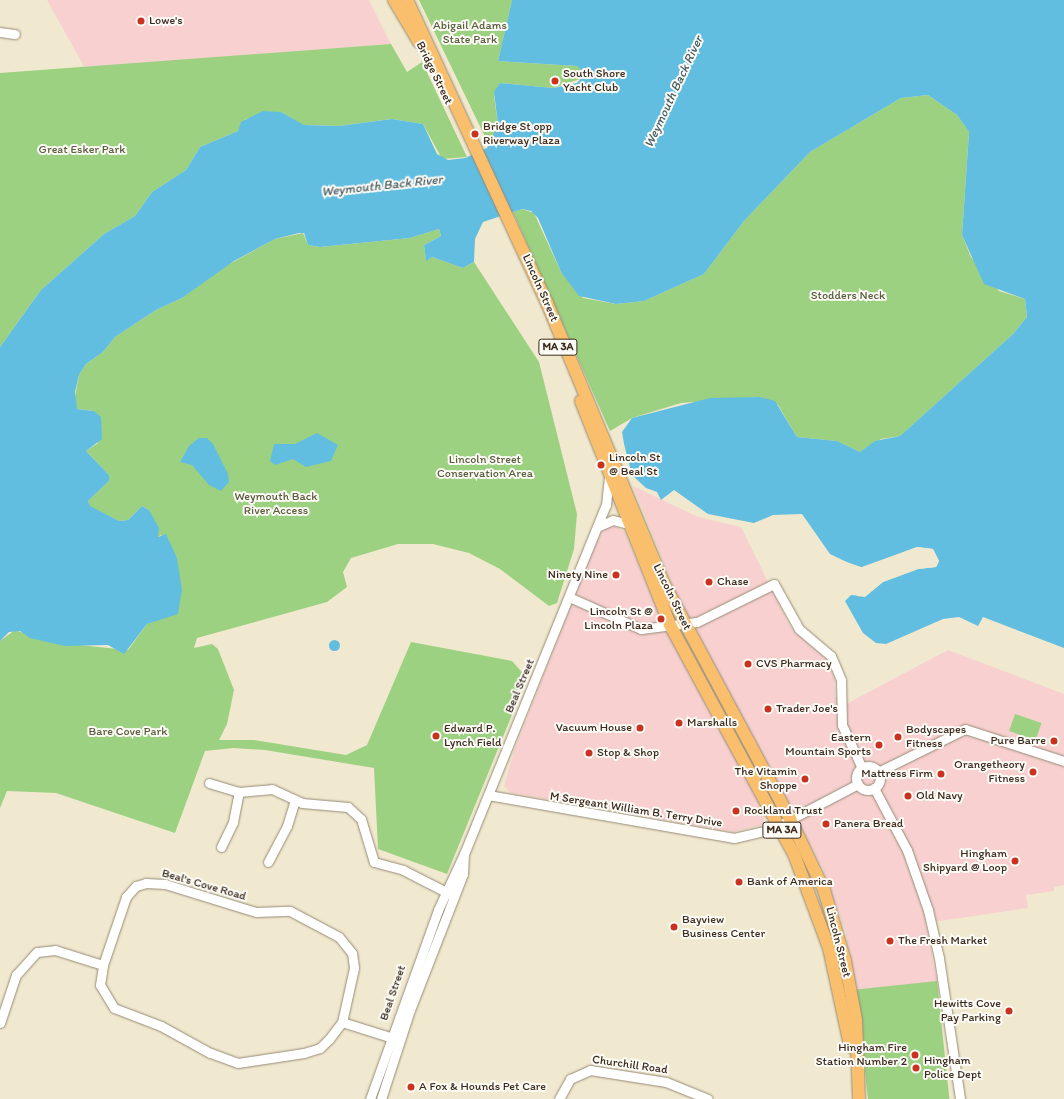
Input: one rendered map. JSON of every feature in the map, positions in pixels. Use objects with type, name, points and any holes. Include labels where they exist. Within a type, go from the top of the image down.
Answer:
[{"type":"main road","name":"Bridge Street","points":[[394,0],[428,59],[472,146]]},
{"type":"main road","name":"Bridge Street","points":[[406,0],[472,146]]},
{"type":"main road","name":"Lincoln Street","points":[[472,146],[684,623],[790,819],[818,876],[837,930],[856,1020],[860,1044],[856,1050],[859,1099]]},
{"type":"main road","name":"Lincoln Street","points":[[506,221],[670,625],[779,825],[821,923],[840,990],[850,1045],[856,1050]]},
{"type":"street","points":[[0,32],[15,34]]},
{"type":"street","name":"Beal Street","points":[[370,1099],[445,892],[464,854],[597,527],[610,493],[609,475]]},
{"type":"street","points":[[597,527],[613,520],[628,524]]},
{"type":"street","points":[[569,597],[634,627],[670,625],[697,622],[774,584],[799,629],[833,659],[841,680],[842,725],[862,768]]},
{"type":"street","points":[[878,772],[955,732],[974,730],[1064,761]]},
{"type":"street","points":[[870,766],[878,772],[880,780],[874,788],[864,789],[858,784],[856,776],[862,768],[870,766]]},
{"type":"street","points":[[208,783],[239,792],[272,790],[295,800],[348,807],[361,819],[374,862],[403,870],[454,896]]},
{"type":"street","name":"M Sergeant William B. Terry Drive","points":[[488,795],[734,838],[750,837],[779,825],[858,784]]},
{"type":"street","points":[[874,788],[912,862],[930,918],[960,1099]]},
{"type":"street","points":[[221,847],[233,822],[239,792]]},
{"type":"street","points":[[268,862],[287,826],[295,800]]},
{"type":"street","name":"Beal Street","points":[[381,1099],[400,1040],[463,874],[464,854]]},
{"type":"street","name":"Beal's Cove Road","points":[[146,883],[165,884],[256,912],[290,911],[323,927],[352,954],[354,968],[342,1022],[320,1048],[238,1063],[210,1053],[161,1026],[114,1008],[100,985],[103,965],[126,897],[136,886],[146,883]]},
{"type":"street","points":[[0,1023],[16,975],[37,952],[55,950],[103,965]]},
{"type":"street","points":[[342,1022],[400,1040]]},
{"type":"street","name":"Churchill Road","points":[[559,1099],[570,1079],[590,1070],[678,1085],[708,1099]]},
{"type":"shaded area","points":[[47,0],[369,0],[391,44],[85,68]]},
{"type":"shaded area","points":[[633,486],[698,517],[741,527],[790,626],[828,661],[835,679],[835,698],[845,698],[848,703],[948,650],[1064,694],[1064,885],[1054,887],[1054,891],[1026,895],[1028,908],[926,923],[937,981],[857,992],[845,930],[823,869],[677,596]]},
{"type":"shaded area","points":[[614,525],[625,532],[657,609],[766,814],[762,825],[733,832],[511,793],[504,786],[515,748],[596,542],[605,529]]},
{"type":"green space","name":"Abigail Adams State Park","points":[[419,0],[512,0],[498,61],[577,66],[583,68],[583,78],[553,88],[500,83],[494,96],[498,125],[489,145]]},
{"type":"green space","name":"Great Esker Park","points":[[391,44],[407,72],[422,62],[467,157],[442,159],[423,124],[392,119],[339,126],[303,125],[281,112],[246,119],[238,131],[200,147],[186,170],[152,192],[135,216],[104,234],[41,290],[0,347],[0,73]]},
{"type":"green space","name":"Stodders Neck","points":[[928,95],[957,115],[969,132],[962,235],[971,257],[999,291],[1025,299],[1027,317],[1013,334],[900,436],[881,439],[860,452],[837,441],[797,437],[778,405],[760,397],[681,403],[632,418],[610,431],[513,212],[522,209],[534,213],[561,272],[583,298],[616,304],[644,301],[704,274],[744,221],[810,152],[901,98]]},
{"type":"green space","points":[[439,229],[441,236],[424,245],[426,260],[432,257],[463,268],[474,262],[539,362],[577,514],[574,549],[557,603],[549,606],[500,569],[469,553],[433,544],[398,544],[351,558],[343,572],[347,587],[327,602],[197,638],[194,648],[212,644],[218,649],[234,690],[227,724],[219,740],[254,740],[346,755],[367,745],[411,642],[512,661],[527,678],[447,874],[378,849],[374,768],[265,750],[233,748],[205,751],[175,833],[56,793],[7,791],[0,808],[0,641],[15,630],[49,642],[128,650],[147,624],[170,615],[177,558],[161,535],[158,537],[149,510],[142,506],[128,520],[119,521],[90,507],[88,501],[109,481],[109,475],[86,451],[98,443],[94,411],[77,409],[74,402],[79,375],[86,364],[103,352],[115,337],[156,310],[182,298],[224,267],[275,239],[303,233],[308,245],[320,247],[410,238]]},
{"type":"green space","points":[[1015,714],[1041,723],[1036,740],[1009,731]]},
{"type":"green space","points":[[937,981],[949,1099],[868,1099],[856,989]]},
{"type":"water","name":"Weymouth Back River","points":[[512,0],[1064,0],[1064,648],[983,617],[978,626],[959,617],[943,619],[886,644],[876,643],[863,633],[845,601],[851,595],[865,596],[883,582],[918,569],[936,567],[939,561],[933,549],[917,547],[859,568],[830,554],[802,514],[773,515],[754,523],[708,514],[674,490],[661,500],[657,492],[646,488],[632,475],[624,444],[622,432],[632,418],[710,398],[760,397],[775,401],[797,437],[837,441],[860,452],[875,441],[900,436],[1013,334],[1027,317],[1025,299],[984,284],[962,235],[969,132],[957,115],[928,95],[901,98],[810,152],[744,221],[704,274],[644,301],[616,304],[579,296],[561,272],[538,218],[531,211],[522,209],[483,222],[475,239],[474,262],[463,268],[432,257],[426,261],[424,245],[441,236],[439,229],[410,238],[320,247],[308,245],[304,233],[299,233],[275,239],[234,261],[182,298],[156,310],[115,337],[103,352],[86,364],[79,375],[75,392],[77,409],[94,411],[101,417],[102,439],[86,451],[109,475],[109,481],[88,501],[90,506],[119,521],[128,520],[142,506],[149,510],[159,528],[158,537],[166,534],[177,558],[182,590],[178,614],[147,624],[124,654],[108,645],[65,646],[30,638],[20,631],[9,632],[0,641],[0,347],[41,290],[104,234],[135,216],[152,192],[186,170],[200,147],[238,131],[241,122],[263,111],[281,112],[304,125],[339,126],[392,119],[423,124],[437,154],[448,160],[465,158],[487,148],[498,125],[494,92],[500,83],[553,88],[577,83],[585,74],[577,66],[498,61]]},
{"type":"water","points":[[317,433],[338,445],[331,461],[306,467],[293,459],[275,465],[270,461],[274,444],[295,444]]},
{"type":"water","points":[[199,438],[207,438],[213,444],[228,474],[229,482],[221,491],[209,485],[192,465],[180,462],[189,446]]},
{"type":"water","points":[[332,640],[336,640],[338,641],[338,649],[332,650],[329,647],[329,643]]},
{"type":"pier","points":[[917,547],[933,549],[939,561],[936,567],[918,569],[883,582],[865,597],[857,596],[855,593],[864,594],[882,580],[918,567],[935,565],[936,556],[932,551],[917,549],[859,570],[837,562],[835,558],[864,568]]},
{"type":"place","name":"Lowe's","points":[[141,21]]},
{"type":"place","name":"South Shore Yacht Club","points":[[555,81]]},
{"type":"place","name":"Bridge St opp Riverway Plaza","points":[[475,134]]},
{"type":"place","name":"Lincoln St @ Beal St","points":[[601,465]]},
{"type":"place","name":"Ninety Nine","points":[[616,575]]},
{"type":"place","name":"Chase","points":[[709,582]]},
{"type":"place","name":"Lincoln St @ Lincoln Plaza","points":[[661,619]]},
{"type":"place","name":"CVS Pharmacy","points":[[748,664]]},
{"type":"place","name":"Trader Joe's","points":[[768,709]]},
{"type":"place","name":"Marshalls","points":[[679,723]]},
{"type":"place","name":"Vacuum House","points":[[640,728]]},
{"type":"place","name":"Edward P. Lynch Field","points":[[436,736]]},
{"type":"place","name":"Bodyscapes Fitness","points":[[898,737]]},
{"type":"place","name":"Pure Barre","points":[[1054,741]]},
{"type":"place","name":"Eastern Mountain Sports","points":[[879,745]]},
{"type":"place","name":"Stop & Shop","points":[[589,753]]},
{"type":"place","name":"Orangetheory Fitness","points":[[1033,772]]},
{"type":"place","name":"Mattress Firm","points":[[941,774]]},
{"type":"place","name":"The Vitamin Shoppe","points":[[805,779]]},
{"type":"place","name":"Old Navy","points":[[908,796]]},
{"type":"place","name":"Rockland Trust","points":[[736,811]]},
{"type":"place","name":"Panera Bread","points":[[826,824]]},
{"type":"place","name":"Hingham Shipyard @ Loop","points":[[1015,861]]},
{"type":"place","name":"Bank of America","points":[[739,882]]},
{"type":"place","name":"Bayview Business Center","points":[[674,927]]},
{"type":"place","name":"The Fresh Market","points":[[890,941]]},
{"type":"place","name":"Hewitts Cove Pay Parking","points":[[1009,1011]]},
{"type":"place","name":"Hingham Fire Station Number 2","points":[[915,1055]]},
{"type":"place","name":"Hingham Police Dept","points":[[916,1068]]},
{"type":"place","name":"A Fox & Hounds Pet Care","points":[[411,1087]]},
{"type":"park label","name":"Lincoln Street Conservation Area","points":[[485,467]]},
{"type":"park label","name":"Weymouth Back River Access","points":[[276,504]]},
{"type":"park label","name":"Bare Cove Park","points":[[128,732]]}]
